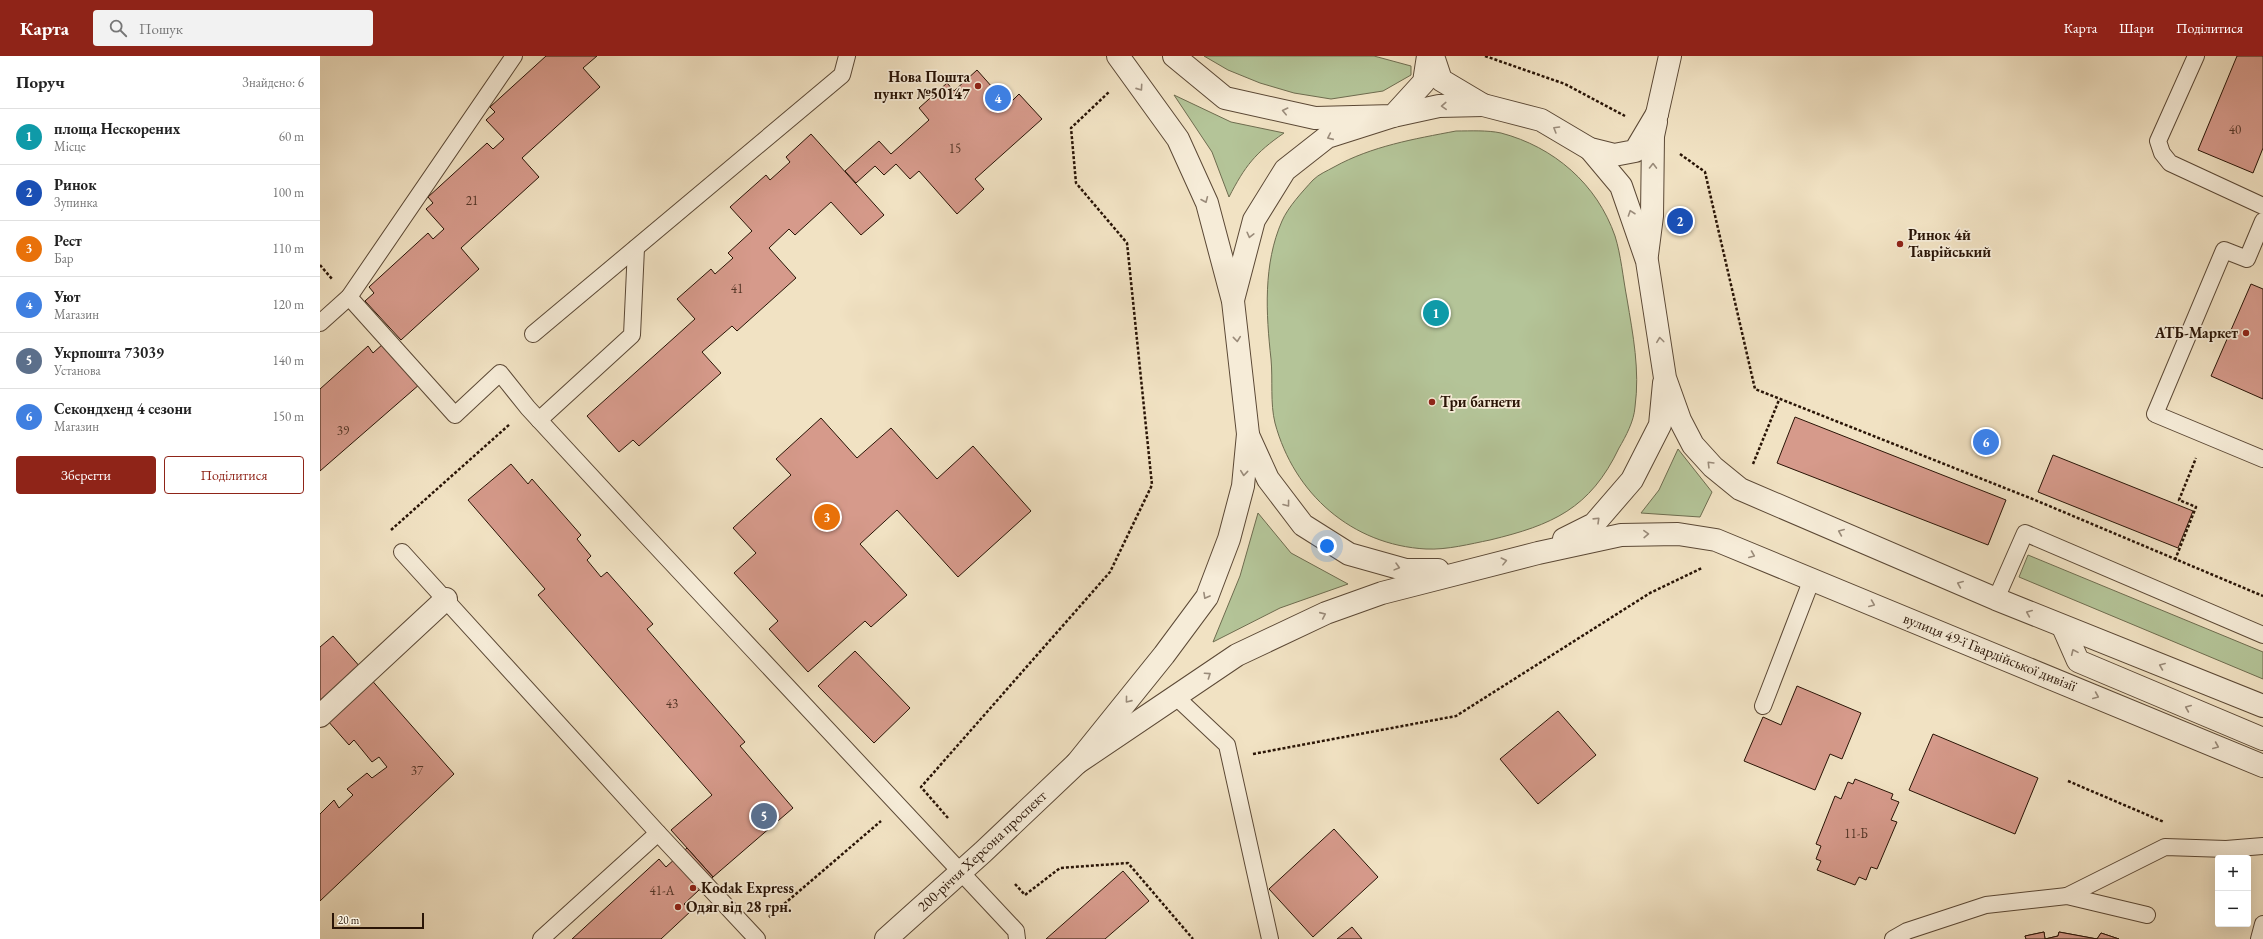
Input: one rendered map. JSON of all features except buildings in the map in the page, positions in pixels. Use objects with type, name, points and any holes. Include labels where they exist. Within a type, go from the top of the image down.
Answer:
[{"type":"street","points":[[1077,763],[1164,655],[1207,597],[1229,539],[1243,486],[1248,434],[1233,301],[1207,203],[1178,139],[1118,56]]},
{"type":"street","points":[[1174,56],[1225,98],[1315,118],[1393,116],[1424,82],[1428,56]]},
{"type":"street","points":[[1432,56],[1440,80],[1483,105]]},
{"type":"street","points":[[1647,261],[1652,216],[1652,127],[1670,56]]},
{"type":"street","points":[[1233,301],[1254,220],[1285,170],[1327,138],[1393,116],[1439,106],[1483,105],[1542,120],[1590,149],[1614,155],[1635,152],[1652,127]]},
{"type":"street","points":[[1590,149],[1621,186],[1647,261],[1665,378],[1680,420],[1693,446],[1713,467],[1745,480],[1996,599],[2263,706]]},
{"type":"street","points":[[1077,763],[1237,655],[1326,613],[1382,592],[1538,553],[1594,524],[1632,480],[1660,425],[1665,378]]},
{"type":"street","points":[[1248,434],[1268,479],[1303,525],[1349,554],[1406,570],[1470,570]]},
{"type":"street","name":"вулиця 49-ї Гвардійської дивізії","points":[[1538,553],[1621,535],[1678,534],[1716,540],[2263,766]]},
{"type":"street","points":[[320,716],[446,599]]},
{"type":"street","points":[[2063,627],[2078,661],[2263,739]]},
{"type":"street","name":"200-річчя Херсона проспект","points":[[886,939],[961,872],[1077,763]]},
{"type":"lane","points":[[320,323],[349,297],[514,56]]},
{"type":"lane","points":[[534,334],[842,74],[847,56]]},
{"type":"lane","points":[[2196,56],[2158,141],[2162,152],[2170,163],[2263,206]]},
{"type":"lane","points":[[2263,221],[2247,259],[2224,250],[2155,414],[2263,459]]},
{"type":"lane","points":[[539,420],[632,335],[636,248]]},
{"type":"lane","points":[[349,297],[455,415],[500,373],[539,420],[1016,931],[1017,939]]},
{"type":"lane","points":[[1996,599],[2025,533],[2263,635]]},
{"type":"lane","points":[[402,552],[754,936]]},
{"type":"lane","points":[[1763,706],[1812,579]]},
{"type":"lane","points":[[1176,697],[1227,745],[1270,939]]},
{"type":"lane","points":[[541,939],[658,833]]},
{"type":"lane","points":[[2067,896],[2164,847],[2226,849],[2263,846]]},
{"type":"lane","points":[[1893,939],[1907,930],[1986,905],[2067,896],[2147,915]]},
{"type":"lane","points":[[2259,939],[2263,924]]},
{"type":"path","points":[[1485,56],[1565,84],[1652,127],[1705,172],[1755,389],[1779,400],[2035,500],[2263,596]]},
{"type":"path","points":[[754,936],[921,787],[1110,572],[1152,485],[1127,243],[1076,183],[1071,128],[1109,92]]},
{"type":"path","points":[[1745,480],[1779,400]]},
{"type":"path","points":[[402,552],[386,534],[528,408]]},
{"type":"path","points":[[2175,560],[2196,507],[2179,500],[2196,458]]},
{"type":"path","points":[[1230,758],[1456,716],[1650,593],[1702,568]]},
{"type":"path","points":[[2068,781],[2169,824]]},
{"type":"path","points":[[921,787],[948,818]]},
{"type":"path","points":[[1015,884],[1025,896],[1060,868],[1128,863],[1193,939]]},
{"type":"green space","points":[[1204,56],[1374,56],[1411,66],[1411,75],[1383,91],[1331,99],[1294,93],[1260,83],[1228,70]]},
{"type":"green space","points":[[1174,95],[1231,122],[1284,133],[1258,154],[1246,168],[1229,197],[1212,152]]},
{"type":"green space","points":[[1456,131],[1485,131],[1501,133],[1520,139],[1539,148],[1556,158],[1571,170],[1585,184],[1597,200],[1607,217],[1615,236],[1619,251],[1633,339],[1637,380],[1634,412],[1631,423],[1608,469],[1582,500],[1567,511],[1532,528],[1490,540],[1442,549],[1426,549],[1399,545],[1374,538],[1351,526],[1330,511],[1312,493],[1296,472],[1284,449],[1273,415],[1272,367],[1267,307],[1269,272],[1276,237],[1282,221],[1292,205],[1315,178],[1348,160],[1378,148],[1409,140]]},
{"type":"green space","points":[[1678,449],[1712,492],[1700,517],[1641,513],[1659,490]]},
{"type":"green space","points":[[1258,513],[1291,553],[1348,584],[1280,608],[1213,642],[1240,576]]},
{"type":"green space","points":[[2028,555],[2263,652],[2263,679],[2019,577]]},
{"type":"place","name":"Нова Пошта пункт №50147","points":[[978,86]]},
{"type":"place","name":"Уют","points":[[998,98]]},
{"type":"place","name":"Ринок","points":[[1680,221]]},
{"type":"place","name":"Ринок 4й Таврійський","points":[[1900,244]]},
{"type":"place","name":"площа Нескорених","points":[[1436,313]]},
{"type":"place","name":"АТБ-Маркет","points":[[2246,333]]},
{"type":"place","name":"Три багнети","points":[[1432,402]]},
{"type":"place","name":"Секондхенд 4 сезони","points":[[1986,442]]},
{"type":"place","name":"Рест","points":[[827,517]]},
{"type":"place","name":"Укрпошта 73039","points":[[764,816]]},
{"type":"place","name":"Kodak Express","points":[[693,888]]},
{"type":"place","name":"Одяг від 28 грн.","points":[[678,907]]}]
